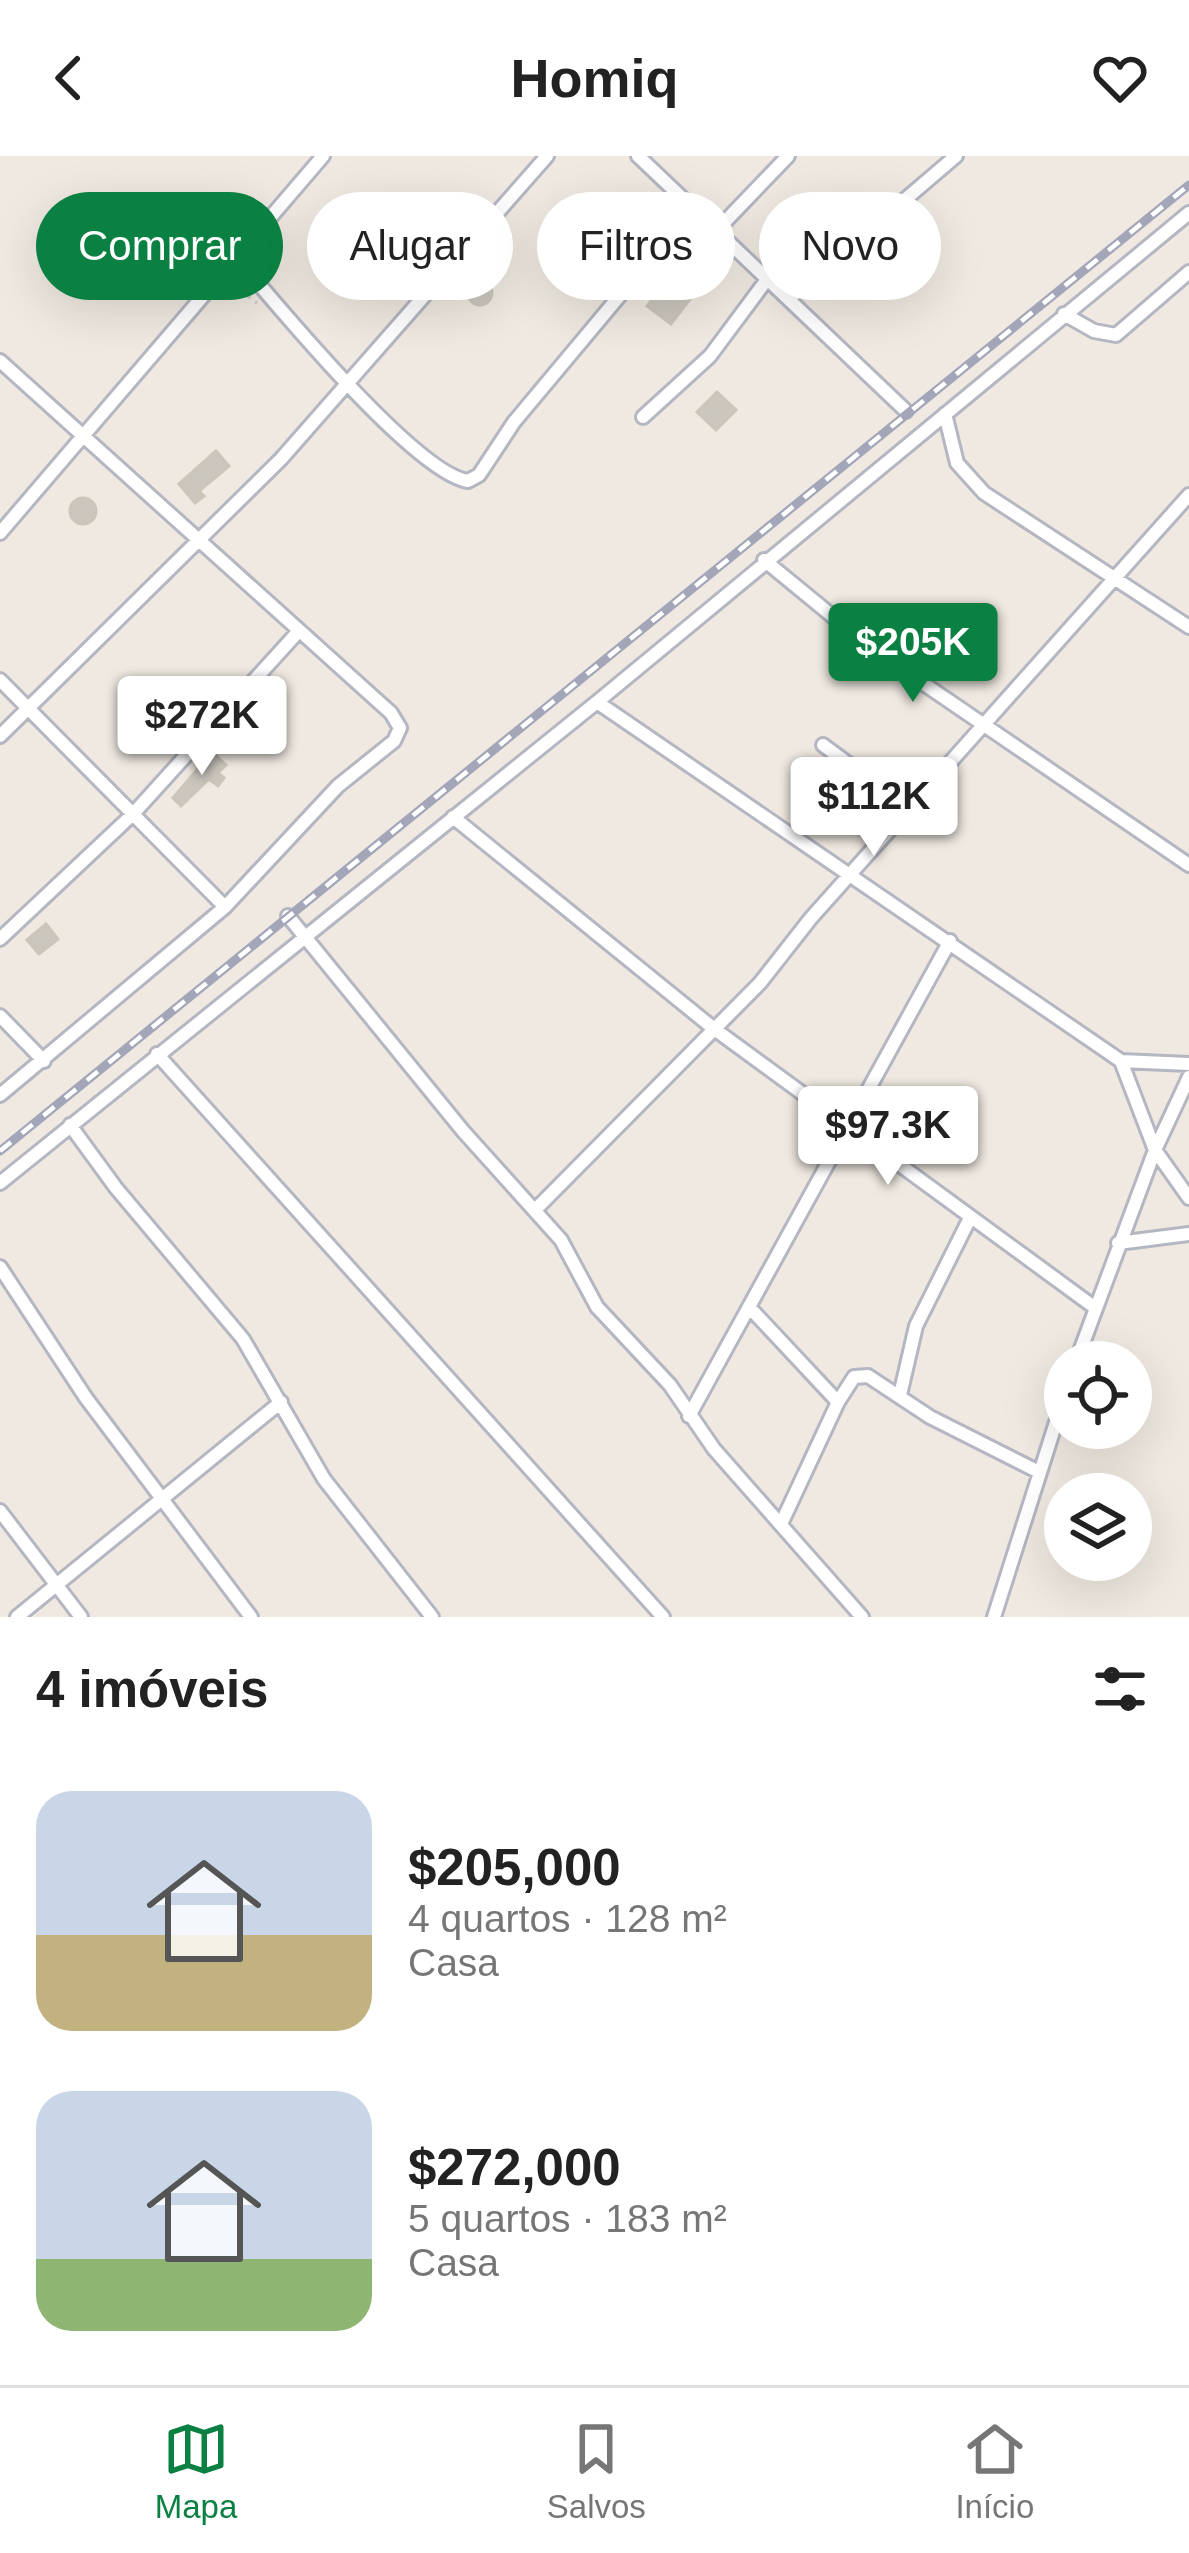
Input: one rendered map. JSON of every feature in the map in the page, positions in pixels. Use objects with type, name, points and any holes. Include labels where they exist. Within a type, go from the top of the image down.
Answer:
[{"type":"street","points":[[0,736],[350,386],[547,156]]},
{"type":"street","points":[[638,156],[676,192]]},
{"type":"street","points":[[735,211],[788,156]]},
{"type":"street","points":[[914,192],[956,156]]},
{"type":"street","points":[[283,200],[316,160]]},
{"type":"street","points":[[0,1183],[597,702],[1189,213]]},
{"type":"street","points":[[735,246],[759,269]]},
{"type":"street","points":[[1064,314],[1094,331],[1116,334],[1188,274]]},
{"type":"street","points":[[643,416],[710,356],[759,290]]},
{"type":"street","points":[[0,533],[199,300]]},
{"type":"street","points":[[275,300],[350,386],[457,478],[474,478],[618,300]]},
{"type":"street","points":[[792,300],[906,411]]},
{"type":"street","points":[[0,361],[391,713],[400,734],[338,786],[225,907],[0,1095]]},
{"type":"street","points":[[945,414],[957,463],[968,478],[1189,627]]},
{"type":"street","points":[[535,1210],[713,1028],[1189,495]]},
{"type":"street","points":[[764,560],[870,647],[1189,865]]},
{"type":"street","points":[[0,939],[133,814],[298,633]]},
{"type":"street","points":[[0,680],[225,907]]},
{"type":"street","points":[[597,702],[1121,1061],[1189,1064]]},
{"type":"street","points":[[823,745],[909,809]]},
{"type":"street","points":[[453,818],[713,1028],[969,1220],[1094,1307]]},
{"type":"street","points":[[288,916],[561,1240],[582,1288],[670,1385],[689,1416],[862,1617]]},
{"type":"street","points":[[689,1416],[950,940]]},
{"type":"street","points":[[0,1016],[44,1061]]},
{"type":"street","points":[[157,1054],[663,1617]]},
{"type":"street","points":[[1121,1061],[1155,1150],[1189,1198]]},
{"type":"street","points":[[1083,1341],[1155,1150],[1189,1077]]},
{"type":"street","points":[[70,1124],[116,1188],[243,1339],[324,1479],[432,1617]]},
{"type":"street","points":[[899,1395],[916,1326],[969,1220]]},
{"type":"street","points":[[1118,1243],[1189,1234]]},
{"type":"street","points":[[0,1267],[86,1398],[251,1617]]},
{"type":"street","points":[[750,1308],[838,1402]]},
{"type":"street","points":[[781,1525],[838,1402],[854,1377],[861,1375],[930,1417],[1040,1472]]},
{"type":"street","points":[[17,1617],[281,1402]]},
{"type":"street","points":[[994,1617],[1047,1449]]},
{"type":"street","points":[[0,1511],[81,1617]]},
{"type":"building","points":[[652,300],[689,300],[671,324],[647,306]]},
{"type":"building","points":[[717,392],[736,410],[716,430],[697,412]]},
{"type":"building","points":[[216,451],[229,466],[199,491],[204,496],[195,503],[179,484]]},
{"type":"building","points":[[83,498],[96,511],[83,524],[70,511]]},
{"type":"building","points":[[212,752],[226,765],[218,773],[224,778],[218,786],[209,779],[181,806],[173,798]]},
{"type":"building","points":[[46,924],[58,939],[39,954],[27,940]]},
{"type":"railway","points":[[0,1151],[1189,185]]}]
